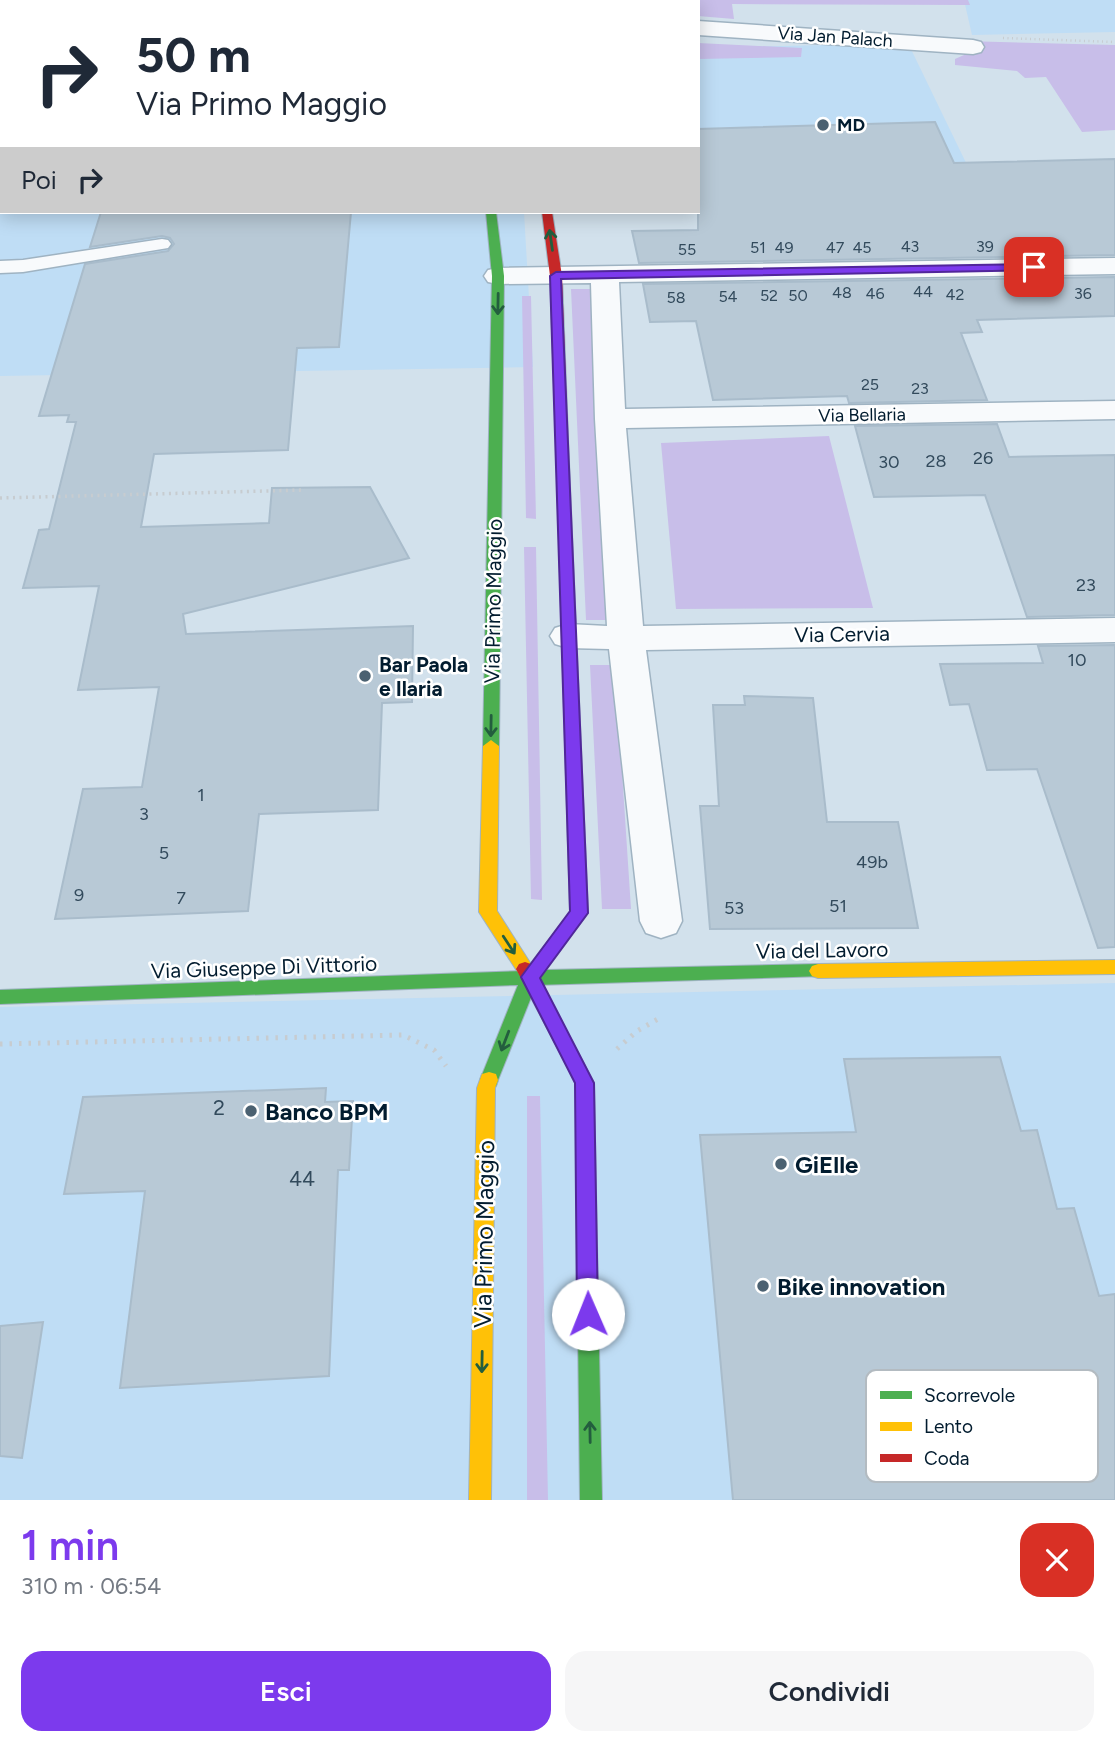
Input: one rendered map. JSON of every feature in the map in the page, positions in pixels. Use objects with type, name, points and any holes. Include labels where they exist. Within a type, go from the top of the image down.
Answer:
[{"type":"street","name":"Via Jan Palach","points":[[700,28],[973,47]]},
{"type":"street","name":"Via Primo Maggio","points":[[491,214],[498,276],[488,912],[530,977],[585,1083],[591,1500]]},
{"type":"street","name":"Via Primo Maggio","points":[[480,1500],[486,1088],[530,977],[579,913],[556,276],[547,214]]},
{"type":"street","points":[[498,276],[1115,266]]},
{"type":"street","points":[[605,274],[610,419],[626,638],[662,921]]},
{"type":"street","name":"Via Bellaria","points":[[610,419],[1115,410]]},
{"type":"street","name":"Via Cervia","points":[[568,636],[626,638],[1115,630]]},
{"type":"street","name":"Via del Lavoro","points":[[530,977],[1115,967]]},
{"type":"street","name":"Via Giuseppe Di Vittorio","points":[[0,998],[530,977]]},
{"type":"lane","points":[[0,267],[23,266],[162,244]]},
{"type":"path","points":[[0,498],[304,490]]},
{"type":"path","points":[[614,1052],[637,1031],[670,1012]]},
{"type":"path","points":[[0,1044],[403,1035],[434,1050],[448,1069]]},
{"type":"shaded area","points":[[700,0],[968,0],[970,5],[732,4],[734,19],[700,16]]},
{"type":"shaded area","points":[[964,0],[1115,0],[1115,32],[972,35]]},
{"type":"shaded area","points":[[964,41],[1115,45],[1115,130],[1082,132],[1046,77],[1025,78],[1017,71],[955,65],[955,59],[964,55]]},
{"type":"shaded area","points":[[700,43],[802,48],[801,57],[700,59]]},
{"type":"shaded area","name":"MD","points":[[908,43],[985,202],[700,211],[700,48]]},
{"type":"shaded area","points":[[0,214],[524,214],[533,367],[0,376]]},
{"type":"shaded area","points":[[571,289],[593,289],[612,620],[586,620]]},
{"type":"shaded area","points":[[522,296],[531,296],[536,519],[526,518]]},
{"type":"shaded area","points":[[829,436],[873,608],[676,609],[661,443]]},
{"type":"shaded area","points":[[524,547],[536,547],[542,900],[531,899]]},
{"type":"shaded area","points":[[590,665],[615,665],[631,909],[602,909]]},
{"type":"shaded area","points":[[1115,983],[1115,1500],[0,1500],[0,1007]]},
{"type":"shaded area","points":[[527,1096],[540,1096],[548,1500],[527,1500]]},
{"type":"building","points":[[935,122],[954,163],[1115,159],[1115,255],[639,263],[632,231],[698,230],[700,129]]},
{"type":"building","points":[[100,214],[351,214],[339,347],[297,348],[288,450],[154,454],[141,527],[269,523],[272,488],[370,487],[409,558],[183,614],[186,634],[413,626],[412,702],[382,703],[378,810],[259,814],[248,911],[55,919],[83,789],[142,787],[159,687],[78,690],[99,586],[23,588],[39,530],[49,529],[76,422],[67,422],[69,415],[39,416],[85,264],[168,251],[174,244],[170,238],[162,236],[90,247]]},
{"type":"building","points":[[1115,277],[1115,316],[977,320],[982,332],[961,333],[987,400],[849,403],[847,396],[713,400],[696,321],[650,322],[643,284]]},
{"type":"building","points":[[997,424],[1009,457],[1115,455],[1115,615],[1027,617],[985,495],[874,497],[855,426]]},
{"type":"building","points":[[1115,645],[1115,947],[1098,948],[1037,769],[987,770],[969,704],[950,705],[940,664],[1043,663],[1038,646]]},
{"type":"building","points":[[744,696],[813,698],[827,822],[898,822],[918,928],[710,929],[700,806],[719,806],[713,705],[745,705]]},
{"type":"building","points":[[1000,1057],[1021,1131],[1037,1130],[1057,1209],[1074,1208],[1099,1296],[1115,1294],[1115,1500],[733,1500],[700,1135],[856,1132],[844,1059]]},
{"type":"building","points":[[326,1088],[325,1102],[353,1101],[349,1170],[338,1170],[329,1376],[120,1388],[145,1191],[64,1194],[83,1097]]},
{"type":"building","points":[[43,1322],[22,1458],[0,1456],[0,1326]]},
{"type":"traffic: fast","points":[[491,214],[498,276],[491,746]]},
{"type":"traffic: fast","points":[[489,1080],[530,977],[579,913],[562,439]]},
{"type":"traffic: fast","points":[[0,997],[631,974],[818,971]]},
{"type":"traffic: fast","points":[[587,1246],[591,1500]]},
{"type":"traffic: slow","points":[[491,746],[488,912],[525,969]]},
{"type":"traffic: slow","points":[[818,971],[1115,967]]},
{"type":"traffic: slow","points":[[480,1500],[486,1088],[489,1080]]},
{"type":"traffic: jam","points":[[547,214],[556,276],[562,439]]},
{"type":"traffic: jam","points":[[525,969],[585,1083],[587,1246]]},
{"type":"place","name":"MD","points":[[823,125]]},
{"type":"place","name":"Bar Paola e Ilaria","points":[[365,676]]},
{"type":"place","name":"Banco BPM","points":[[251,1111]]},
{"type":"place","name":"GiElle","points":[[781,1164]]},
{"type":"place","name":"Bike innovation","points":[[763,1286]]},
{"type":"route","points":[[588,1314],[585,1083],[530,977],[579,913],[556,276],[1034,267]]}]
